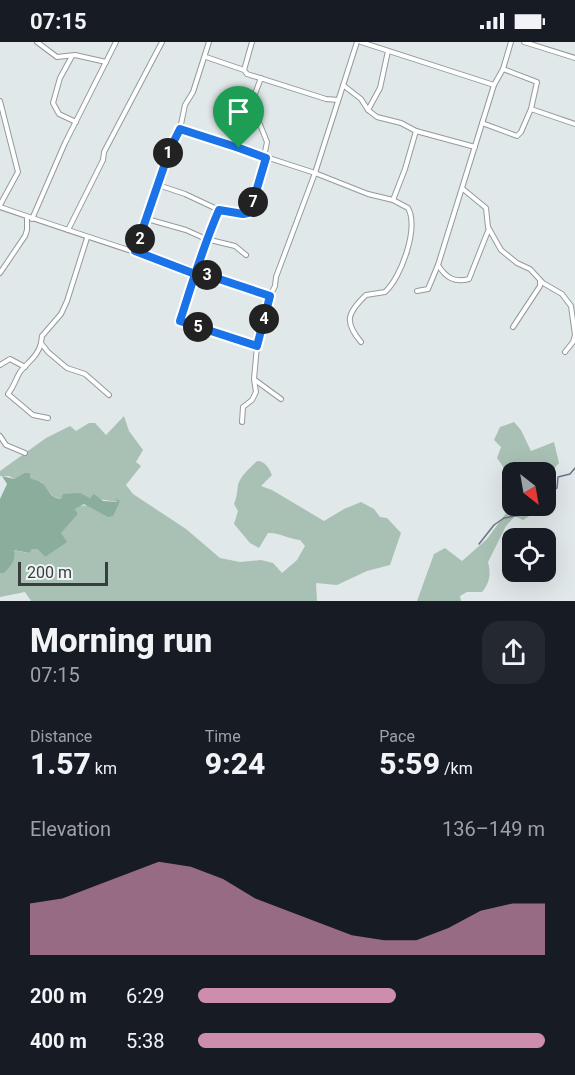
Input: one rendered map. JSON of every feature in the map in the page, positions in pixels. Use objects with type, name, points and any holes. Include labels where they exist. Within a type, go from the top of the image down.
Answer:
[{"type":"street","points":[[37,42],[57,57],[72,56],[106,62]]},
{"type":"street","points":[[0,273],[25,236],[30,218],[116,42]]},
{"type":"street","points":[[68,230],[104,160],[104,152],[162,42]]},
{"type":"street","points":[[135,251],[170,149],[180,129],[185,105],[193,92],[206,57],[209,42]]},
{"type":"street","points":[[244,70],[252,42]]},
{"type":"street","points":[[242,422],[243,407],[255,397],[257,346],[270,296],[359,42],[494,86]]},
{"type":"street","points":[[417,291],[428,289],[438,266],[494,86],[503,69],[511,42]]},
{"type":"street","points":[[524,42],[575,58]]},
{"type":"street","points":[[543,48],[544,42]]},
{"type":"street","points":[[369,110],[380,88],[388,51]]},
{"type":"street","points":[[72,56],[60,78],[54,103],[59,114],[76,122]]},
{"type":"street","points":[[206,57],[244,70],[247,74],[326,99],[338,100]]},
{"type":"street","points":[[482,123],[517,136],[531,109],[537,82],[503,69]]},
{"type":"street","points":[[158,185],[185,194],[219,210],[248,213],[265,157],[267,142],[259,122],[251,115],[250,107],[261,78]]},
{"type":"street","points":[[343,85],[361,99],[377,117],[401,123],[416,131],[475,147]]},
{"type":"street","points":[[0,101],[18,172],[0,206],[87,238],[135,251],[195,274],[207,275],[270,296]]},
{"type":"street","points":[[531,109],[575,124]]},
{"type":"street","points":[[180,129],[405,205],[410,212],[407,255],[387,291],[366,295],[353,313],[349,324],[350,330],[361,342]]},
{"type":"street","points":[[393,200],[416,131]]},
{"type":"street","points":[[438,266],[446,276],[457,281],[469,279],[488,234],[486,208],[463,189]]},
{"type":"street","points":[[219,210],[206,239],[180,321],[257,346]]},
{"type":"street","points":[[147,219],[186,230],[206,239],[235,246],[246,255]]},
{"type":"street","points":[[488,227],[501,250],[530,269],[540,280],[567,299],[575,325],[573,342],[565,352]]},
{"type":"street","points":[[48,418],[33,415],[8,394],[17,383],[18,375],[37,354],[42,336],[61,314],[87,238]]},
{"type":"street","points":[[513,327],[540,286],[540,280]]},
{"type":"street","points":[[41,343],[67,368],[85,374],[109,394]]},
{"type":"street","points":[[0,365],[10,358],[25,367]]},
{"type":"street","points":[[254,379],[281,399]]},
{"type":"street","points":[[0,436],[6,445],[25,453]]},
{"type":"green space","points":[[124,416],[129,431],[143,450],[136,462],[141,466],[126,485],[133,494],[186,529],[220,558],[240,562],[261,560],[273,563],[282,573],[297,560],[305,546],[300,540],[268,533],[259,548],[250,543],[234,524],[238,511],[234,504],[239,481],[257,461],[260,461],[268,467],[272,475],[261,486],[272,490],[324,521],[361,502],[374,509],[380,517],[387,518],[401,533],[390,565],[367,571],[337,585],[316,583],[317,601],[31,601],[25,592],[0,597],[0,573],[4,573],[13,550],[28,553],[32,549],[37,549],[45,557],[60,533],[78,514],[75,509],[79,506],[118,502],[64,494],[61,499],[57,498],[41,482],[34,482],[24,473],[14,479],[9,476],[0,476],[0,471],[46,438],[70,426],[76,431],[89,423],[95,423],[106,435]]},
{"type":"green space","points":[[514,422],[521,430],[531,451],[554,442],[559,463],[556,466],[556,462],[502,462],[502,465],[497,458],[501,447],[494,440],[500,427]]},
{"type":"green space","points":[[24,473],[30,473],[30,478],[43,484],[56,498],[61,499],[63,494],[80,493],[90,498],[94,494],[103,501],[118,502],[115,498],[120,501],[113,516],[108,517],[84,504],[75,509],[78,514],[61,533],[67,542],[45,557],[37,549],[32,549],[29,553],[14,550],[14,560],[11,565],[4,573],[0,573],[0,499],[7,484],[2,476],[14,479]]},
{"type":"green space","points":[[504,516],[515,516],[505,528],[502,528],[502,534],[488,562],[489,578],[482,592],[467,592],[460,596],[461,601],[417,601],[434,554],[445,548],[462,561],[487,539]]},
{"type":"green space","points":[[515,516],[529,516],[523,520]]},
{"type":"waterway","points":[[556,488],[558,477],[570,474],[575,468]]},
{"type":"waterway","points":[[479,544],[494,525],[504,518],[515,516]]},
{"type":"route","points":[[239,148],[180,129],[170,149],[135,251],[156,261],[195,274],[207,275],[270,296],[257,346],[180,321],[195,274],[206,239],[219,210],[243,214],[248,213],[252,205],[266,158],[239,148]]}]
